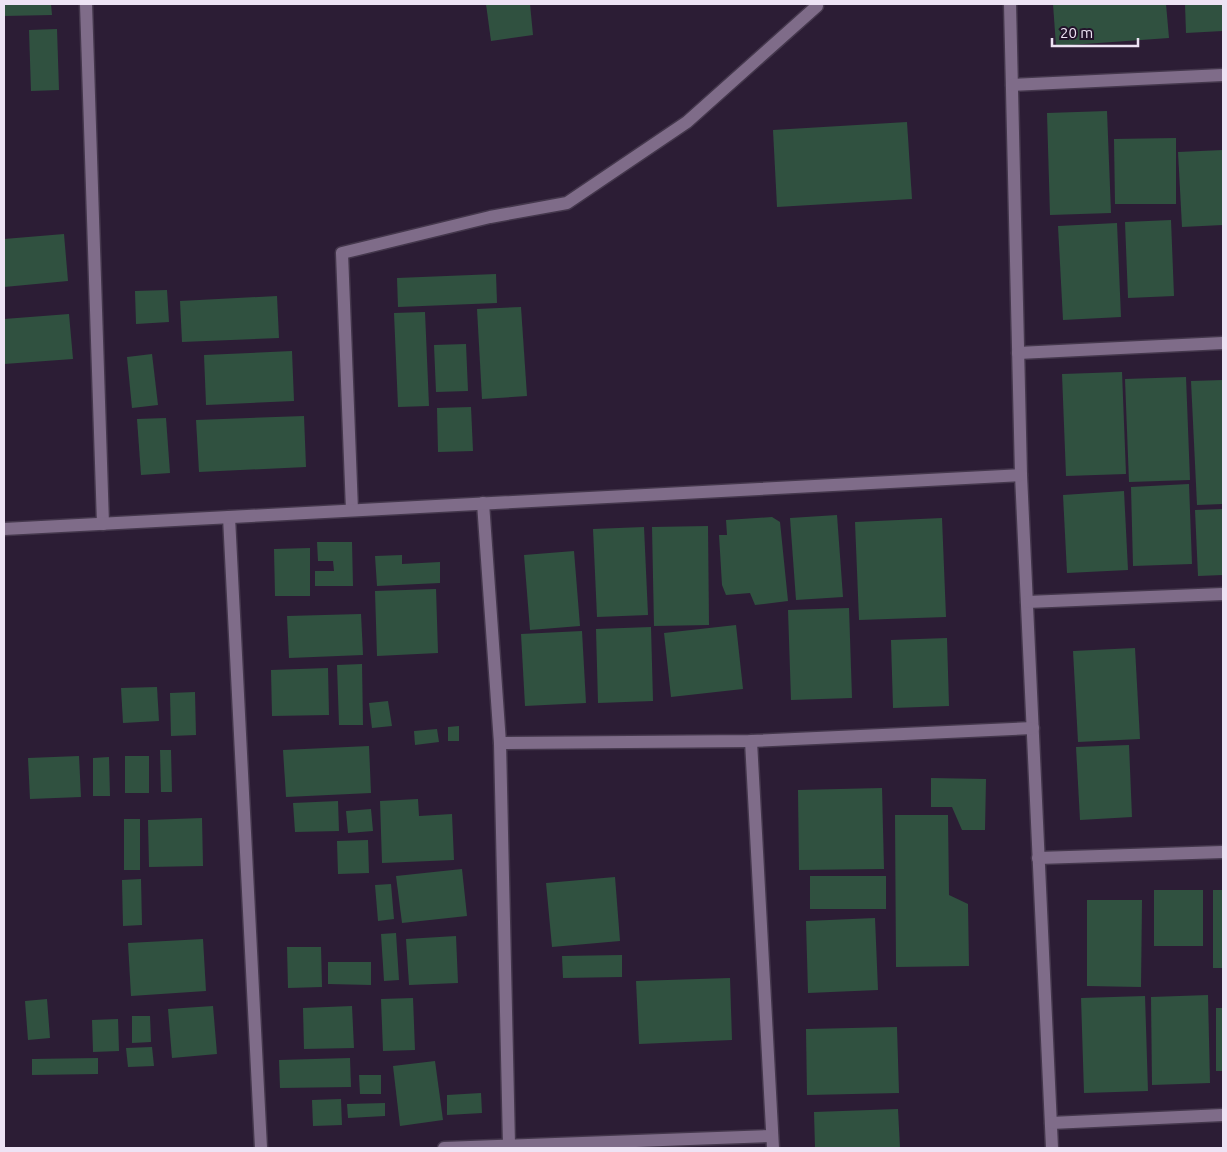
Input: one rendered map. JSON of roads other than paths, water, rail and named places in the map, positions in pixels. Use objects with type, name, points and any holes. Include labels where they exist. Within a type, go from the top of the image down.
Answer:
[{"type":"street","points":[[86,4],[103,524]]},
{"type":"street","points":[[1010,4],[1021,474],[1052,1148]]},
{"type":"street","points":[[352,510],[342,253],[490,217],[567,203],[687,122],[816,6]]},
{"type":"street","points":[[1012,85],[1223,75]]},
{"type":"street","points":[[1018,353],[1223,343]]},
{"type":"street","points":[[4,529],[1021,474]]},
{"type":"street","points":[[483,503],[500,743],[510,1145]]},
{"type":"street","points":[[229,517],[261,1148]]},
{"type":"street","points":[[1027,602],[1223,594]]},
{"type":"street","points":[[500,743],[752,741],[1033,728]]},
{"type":"street","points":[[444,1148],[510,1145],[772,1142],[752,741]]},
{"type":"street","points":[[1038,858],[1223,852]]},
{"type":"street","points":[[1051,1122],[1223,1115]]}]
